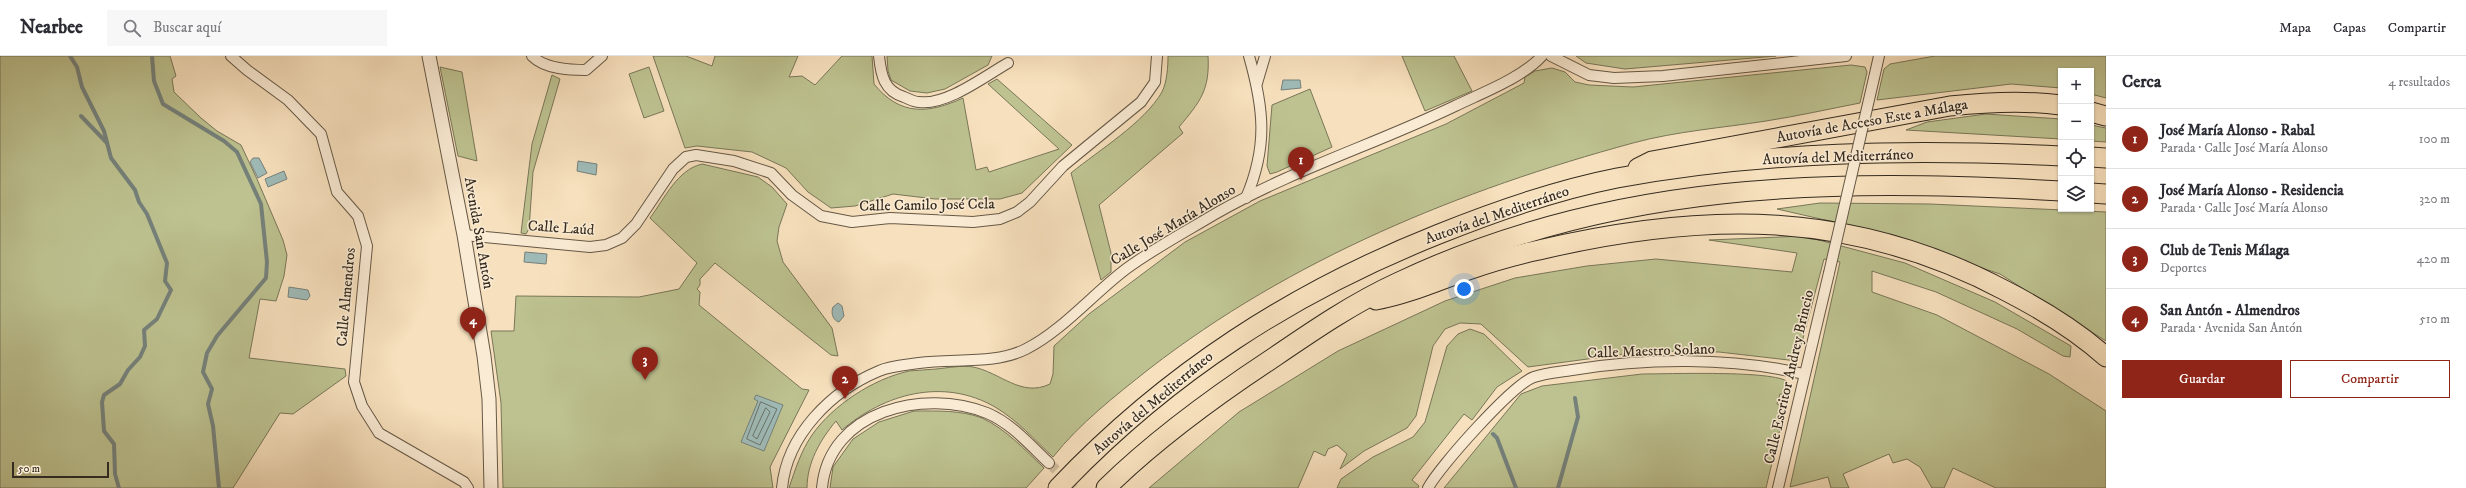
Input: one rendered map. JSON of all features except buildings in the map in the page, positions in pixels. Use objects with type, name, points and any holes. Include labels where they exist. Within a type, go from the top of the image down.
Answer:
[{"type":"highway","name":"Autovía de Acceso Este a Málaga","points":[[1617,178],[1652,161],[1950,106],[2025,101],[2058,105]]},
{"type":"highway","points":[[2094,113],[2106,116]]},
{"type":"highway","name":"Autovía del Mediterráneo","points":[[1058,488],[1087,458],[1192,368],[1217,349],[1276,312],[1329,282],[1396,251],[1465,223],[1538,198],[1617,178],[1750,160],[1828,154],[2058,156]]},
{"type":"highway","points":[[2094,157],[2106,158]]},
{"type":"highway","name":"Autovía del Mediterráneo","points":[[1106,488],[1213,398],[1336,316],[1364,302],[1397,282],[1513,237],[1609,212],[1665,200],[1788,187],[1841,185],[1934,185],[2058,191]]},
{"type":"highway","points":[[2094,193],[2106,194]]},
{"type":"highway","points":[[1364,302],[1403,295],[1469,270],[1536,250],[1595,237],[1684,225],[1734,223],[1787,225],[1831,230],[1885,242],[1928,256],[1979,276],[2063,325],[2106,357]]},
{"type":"street","name":"Calle Almendros","points":[[231,56],[247,70],[288,100],[321,134],[337,192],[358,216],[367,246],[354,382],[362,406],[379,434],[464,482],[468,488]]},
{"type":"street","name":"Avenida San Antón","points":[[429,56],[464,235],[489,399],[491,488]]},
{"type":"street","points":[[532,56],[559,69],[576,70],[586,70],[602,56]]},
{"type":"street","points":[[879,56],[880,72],[884,84],[900,96],[919,102],[933,102],[948,97],[1008,63]]},
{"type":"street","name":"Calle Camilo José Cela","points":[[686,157],[706,155],[734,161],[771,173],[792,195],[821,216],[852,222],[890,218],[973,222],[1000,219],[1017,212],[1030,202],[1063,166],[1141,102],[1155,82],[1157,56]]},
{"type":"street","points":[[1246,198],[1257,171],[1263,141],[1262,109],[1257,83],[1249,56]]},
{"type":"street","points":[[1257,83],[1265,56]]},
{"type":"street","name":"Calle José María Alonso","points":[[782,488],[783,474],[806,426],[821,409],[854,384],[880,370],[920,363],[1014,354],[1030,347],[1071,316],[1126,268],[1246,198],[1299,171],[1447,110],[1508,79],[1527,68],[1542,56]]},
{"type":"street","points":[[1551,56],[1589,75],[1614,78],[1663,76],[1846,56]]},
{"type":"street","name":"Calle Escritor Andrey Brincio","points":[[1778,488],[1879,56]]},
{"type":"street","name":"Calle Laúd","points":[[464,235],[590,247],[606,245],[622,238],[636,224],[672,169],[686,157]]},
{"type":"street","name":"Calle Maestro Solano","points":[[1428,488],[1504,398],[1519,384],[1533,377],[1597,366],[1691,362],[1748,365],[1804,374]]},
{"type":"street","points":[[822,488],[824,473],[831,456],[850,431],[877,414],[918,402],[952,403],[988,413],[1016,431],[1049,463]]},
{"type":"green space","points":[[0,56],[170,56],[176,76],[172,79],[174,92],[217,131],[241,145],[283,240],[287,255],[284,276],[276,301],[260,299],[249,358],[345,369],[346,376],[293,414],[280,413],[233,488],[0,488]]},
{"type":"green space","points":[[653,56],[686,56],[712,66],[715,56],[798,56],[789,77],[802,76],[815,85],[842,56],[872,56],[874,84],[894,102],[904,107],[926,109],[938,107],[963,98],[976,170],[987,167],[989,172],[1059,149],[988,84],[997,79],[1072,145],[1022,193],[1000,199],[935,199],[893,194],[855,206],[831,208],[808,192],[786,168],[752,152],[697,146],[685,148]]},
{"type":"green space","points":[[887,56],[992,56],[988,65],[945,89],[927,93],[910,91],[891,80],[888,71]]},
{"type":"green space","points":[[1168,56],[1208,56],[1205,87],[1198,103],[1179,127],[1183,133],[1099,205],[1111,253],[1111,272],[1101,280],[1071,173],[1120,136],[1154,103],[1162,92],[1165,84]]},
{"type":"green space","points":[[1402,56],[1454,56],[1472,91],[1425,111]]},
{"type":"green space","points":[[1576,56],[1776,56],[1625,69],[1586,63]]},
{"type":"green space","points":[[1935,56],[2106,56],[2106,98],[2094,95],[2094,68],[2058,68],[2058,88],[2011,84],[1877,100],[1884,69],[1890,64]]},
{"type":"green space","points":[[1851,65],[1865,67],[1867,72],[1860,103],[1778,119],[1666,135],[1633,143],[1504,183],[1441,206],[1379,232],[1260,294],[1203,330],[1149,369],[1086,421],[1053,457],[1026,430],[995,407],[975,398],[955,393],[935,392],[915,394],[895,399],[876,407],[858,417],[842,430],[836,421],[820,444],[812,461],[809,470],[807,488],[789,488],[801,454],[812,435],[831,413],[868,387],[882,380],[909,371],[964,366],[983,370],[1020,386],[1030,388],[1050,384],[1053,374],[1054,346],[1089,314],[1185,242],[1260,201],[1446,124],[1524,83],[1525,77],[1535,71],[1552,68],[1565,72],[1575,82],[1589,85],[1633,87]]},
{"type":"green space","points":[[440,67],[462,72],[477,161],[458,156]]},
{"type":"green space","points":[[649,67],[664,111],[644,118],[629,74]]},
{"type":"green space","points":[[552,75],[560,79],[533,172],[529,229],[526,234],[521,233],[532,144]]},
{"type":"green space","points":[[1310,89],[1332,147],[1270,174],[1267,166],[1272,105]]},
{"type":"green space","points":[[1986,114],[2058,119],[2058,139],[1906,130],[1927,122]]},
{"type":"green space","points":[[2094,126],[2106,128],[2106,142],[2094,141]]},
{"type":"green space","points":[[702,164],[758,177],[772,187],[787,204],[779,227],[777,241],[783,262],[832,328],[838,356],[831,355],[715,263],[700,279],[700,285],[697,289],[700,292],[699,305],[802,389],[809,390],[770,467],[773,488],[503,488],[501,403],[491,331],[514,331],[516,296],[639,297],[679,289],[697,263],[650,218],[679,178],[693,167]]},
{"type":"green space","points":[[1820,203],[1930,204],[2058,210],[2058,212],[2106,212],[2106,341],[2000,274],[1869,230],[1777,209]]},
{"type":"green space","points":[[1804,236],[1905,263],[1995,302],[2071,346],[2070,357],[2063,356],[2017,329],[1936,292],[1872,271],[1872,292],[1937,315],[2049,374],[2106,411],[2106,488],[1996,488],[1953,468],[1944,488],[1932,488],[1920,467],[1907,459],[1893,463],[1889,454],[1843,474],[1849,488],[1831,488],[1828,477],[1790,487],[1840,262],[1824,259],[1797,361],[1719,352],[1647,351],[1528,367],[1481,324],[1460,323],[1445,329],[1433,346],[1416,416],[1407,428],[1364,451],[1340,469],[1347,454],[1337,445],[1328,449],[1325,456],[1314,451],[1298,488],[1149,488],[1239,412],[1338,351],[1445,301],[1515,278],[1587,266],[1656,259],[1792,272],[1797,253],[1709,240]]},
{"type":"green space","points":[[1470,329],[1484,334],[1522,371],[1497,387],[1472,420],[1464,414],[1412,480],[1419,486],[1418,488],[1337,488],[1341,479],[1373,457],[1413,437],[1425,422],[1447,346],[1458,334]]},
{"type":"green space","points":[[1642,374],[1742,374],[1779,378],[1788,382],[1787,395],[1780,394],[1777,404],[1785,408],[1766,488],[1444,488],[1521,394],[1542,386]]},
{"type":"green space","points":[[914,411],[957,412],[982,418],[1007,434],[1044,468],[1026,488],[830,488],[833,467],[853,439],[879,422]]},
{"type":"water","points":[[1283,80],[1300,80],[1301,88],[1281,90]]},
{"type":"water","points":[[253,158],[259,158],[267,173],[258,178],[250,162]]},
{"type":"water","points":[[578,161],[597,164],[596,175],[577,171]]},
{"type":"water","points":[[284,171],[287,179],[268,187],[265,179]]},
{"type":"water","points":[[525,252],[547,254],[546,264],[524,262]]},
{"type":"water","points":[[289,287],[308,290],[310,296],[307,300],[288,297]]},
{"type":"water","points":[[838,303],[842,306],[844,316],[839,322],[833,318],[832,313],[833,307]]},
{"type":"water","points":[[756,395],[783,405],[764,451],[741,442],[758,401],[754,399]]},
{"type":"waterway","points":[[70,56],[77,67],[82,87],[104,131],[111,158],[135,190],[139,202],[147,214],[167,263],[165,281],[171,290],[157,319],[144,330],[145,346],[140,357],[128,370],[120,384],[104,395],[102,402],[104,431],[114,444],[115,474],[119,488]]},
{"type":"waterway","points":[[152,56],[154,81],[163,104],[224,141],[237,152],[261,204],[267,262],[266,278],[217,336],[207,353],[203,372],[212,389],[208,404],[213,426],[219,488]]},
{"type":"waterway","points":[[81,116],[107,143]]},
{"type":"waterway","points":[[1558,488],[1578,417],[1575,398]]},
{"type":"waterway","points":[[1493,434],[1497,438],[1516,488]]},
{"type":"tunnel","points":[[1049,463],[1074,488]]},
{"type":"place","name":"José María Alonso - Rabal","points":[[1301,180]]},
{"type":"place","name":"San Antón - Almendros","points":[[473,340]]},
{"type":"place","name":"Club de Tenis Málaga","points":[[645,380]]},
{"type":"place","name":"José María Alonso - Residencia","points":[[845,399]]}]
